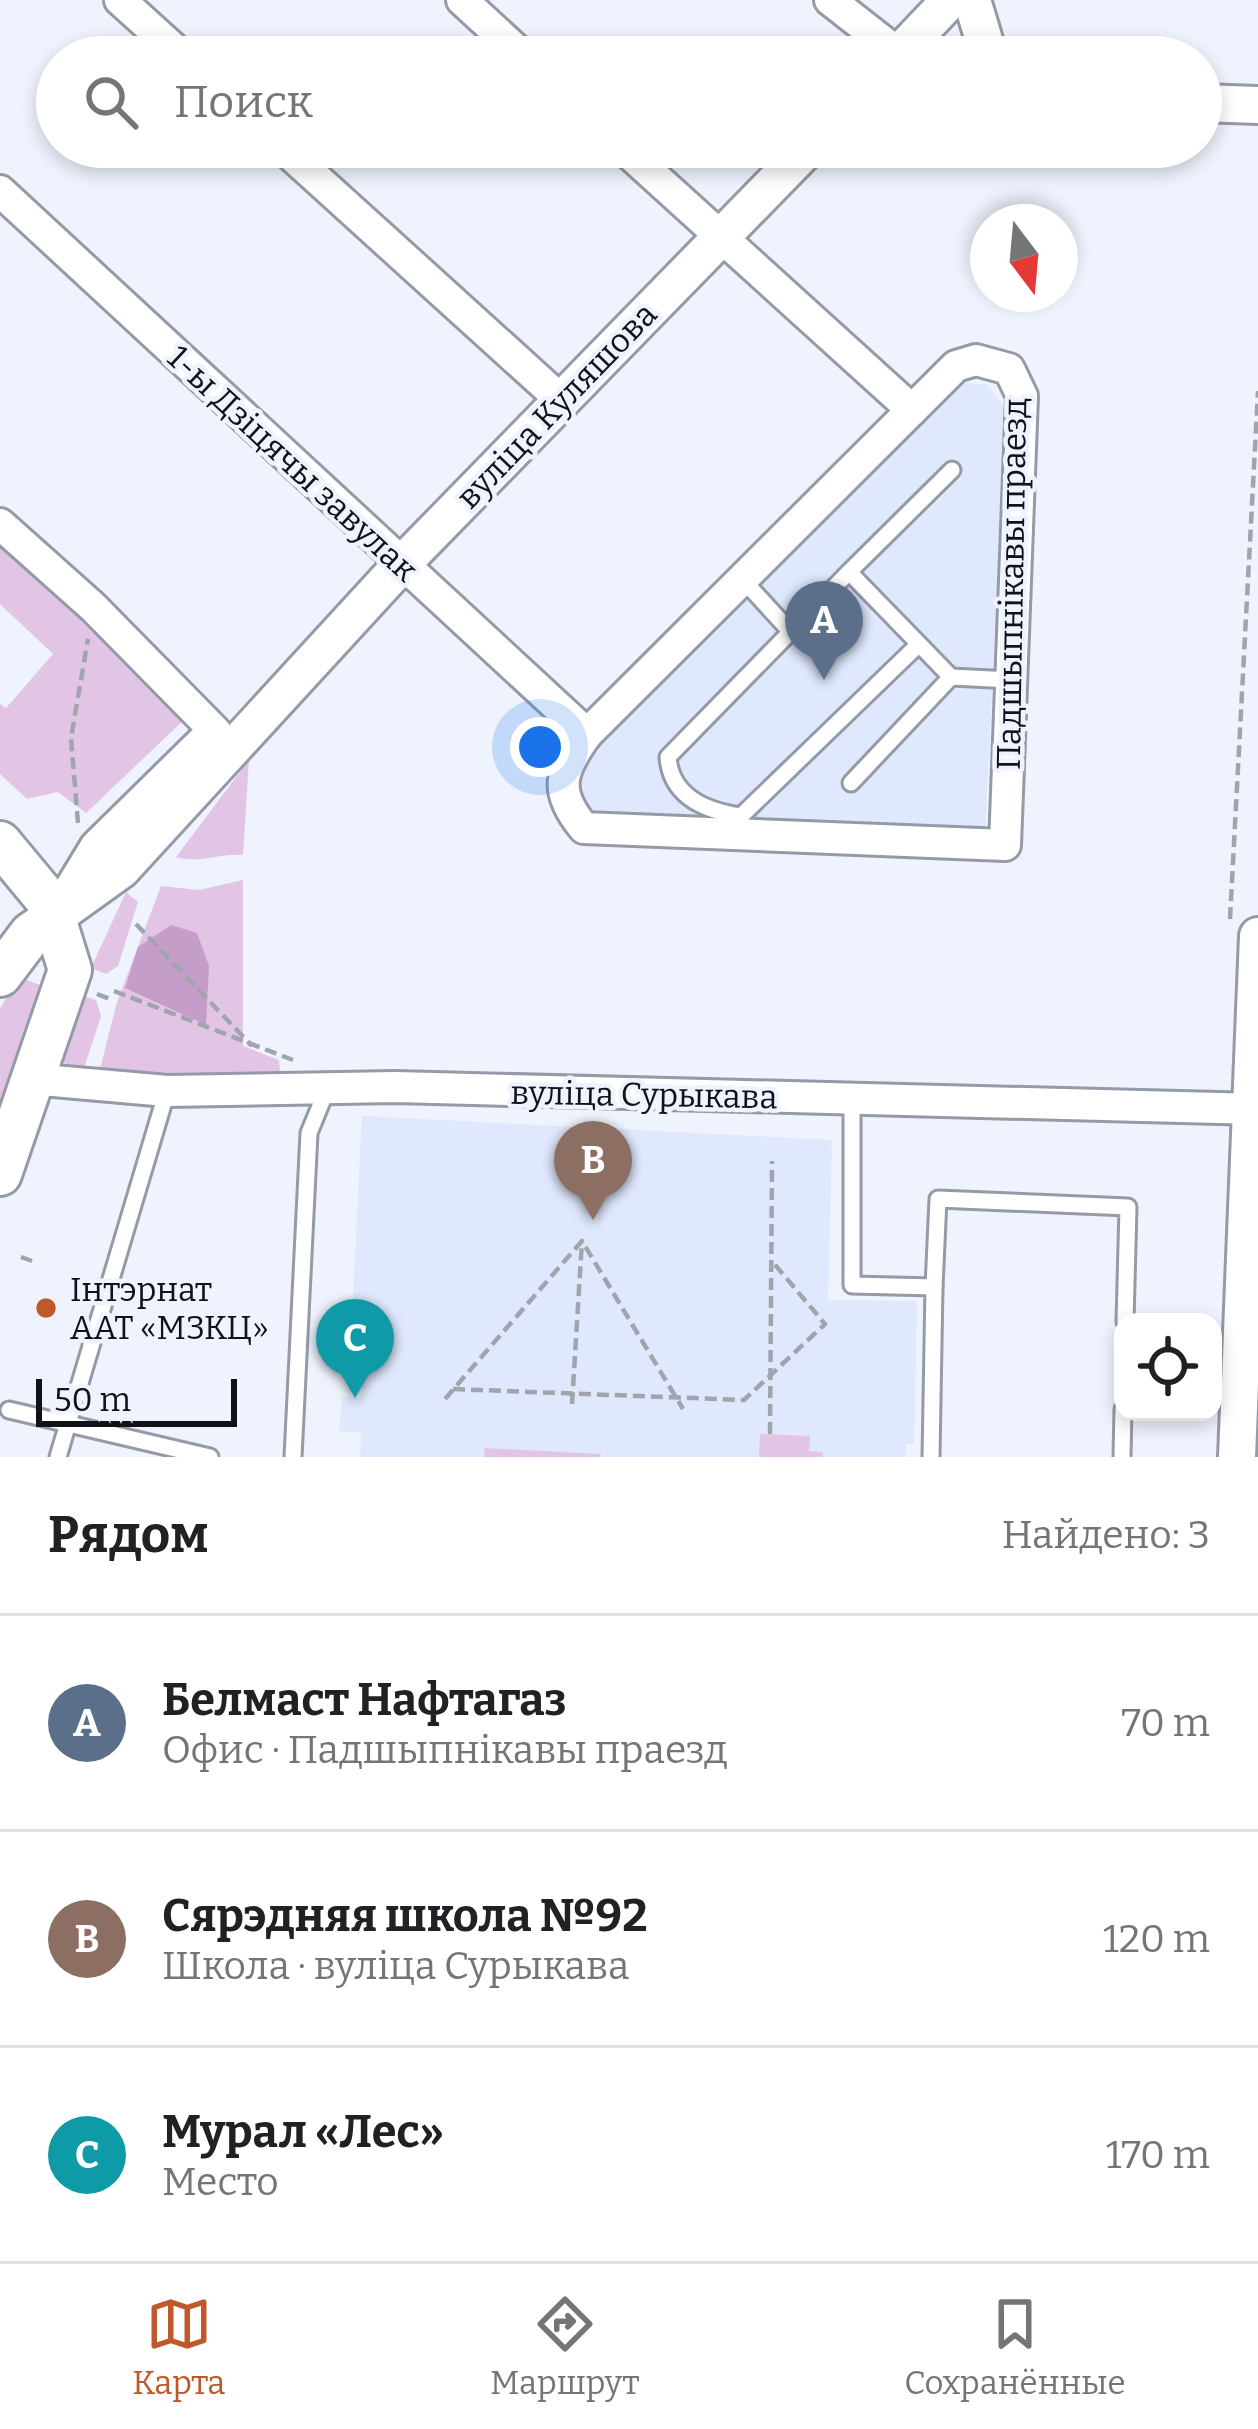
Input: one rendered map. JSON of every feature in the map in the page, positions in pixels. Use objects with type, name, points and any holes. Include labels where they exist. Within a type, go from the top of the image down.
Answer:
[{"type":"main road","points":[[0,843],[57,916],[70,970],[0,1174]]},
{"type":"main road","points":[[0,886],[22,907],[57,916]]},
{"type":"main road","name":"вуліца Куляшова","points":[[0,975],[31,934],[57,916]]},
{"type":"street","points":[[120,0],[160,36]]},
{"type":"street","points":[[462,0],[501,36]]},
{"type":"street","points":[[830,0],[875,36]]},
{"type":"street","points":[[918,36],[950,0]]},
{"type":"street","points":[[972,0],[983,36]]},
{"type":"street","points":[[1222,104],[1258,105]]},
{"type":"street","points":[[305,168],[560,399]]},
{"type":"street","points":[[645,168],[912,410]]},
{"type":"street","name":"вуліца Куляшова","points":[[57,916],[121,870],[401,565],[788,168]]},
{"type":"street","name":"1-ы Дзіцячы завулак","points":[[0,191],[587,734]]},
{"type":"street","name":"Падшыпнікавы праезд","points":[[976,360],[1009,369],[1022,396],[1005,845],[584,828],[564,805],[564,765],[587,734],[745,582],[956,366],[976,360]]},
{"type":"street","points":[[0,524],[93,607],[216,732]]},
{"type":"street","name":"вуліца Куляшова","points":[[57,916],[98,848],[256,695],[307,665]]},
{"type":"street","points":[[1237,1457],[1249,1368],[1255,1109],[1244,927]]},
{"type":"street","name":"вуліца Сурыкава","points":[[31,1079],[167,1091],[327,1089],[1255,1109]]},
{"type":"lane","points":[[919,644],[741,816],[703,811],[669,776],[668,757],[952,470]]},
{"type":"lane","points":[[849,572],[951,677],[1012,680]]},
{"type":"lane","points":[[745,582],[789,630]]},
{"type":"lane","points":[[851,784],[951,677]]},
{"type":"lane","points":[[293,1457],[309,1133],[327,1089]]},
{"type":"lane","points":[[58,1457],[167,1091]]},
{"type":"lane","points":[[852,1099],[852,1285],[934,1287]]},
{"type":"lane","points":[[932,1457],[938,1199],[1128,1207],[1125,1313]]},
{"type":"lane","points":[[9,1410],[210,1457]]},
{"type":"lane","points":[[1122,1457],[1123,1421]]},
{"type":"path","points":[[1244,927],[1258,391]]},
{"type":"path","points":[[79,828],[70,776],[71,738],[93,607]]},
{"type":"path","points":[[136,924],[254,1047]]},
{"type":"path","points":[[114,991],[294,1060]]},
{"type":"path","points":[[770,1434],[772,1161]]},
{"type":"path","points":[[445,1399],[582,1241]]},
{"type":"path","points":[[572,1404],[582,1241]]},
{"type":"path","points":[[582,1241],[683,1409]]},
{"type":"path","points":[[21,1257],[32,1261]]},
{"type":"path","points":[[453,1389],[744,1400],[826,1324],[771,1260]]},
{"type":"shaded area","points":[[965,383],[986,384],[1007,410],[985,829],[589,816],[573,783],[581,760]]},
{"type":"shaded area","points":[[0,540],[187,717],[86,813],[58,792],[27,799],[0,774],[0,704],[6,708],[53,654],[0,604]]},
{"type":"shaded area","points":[[249,760],[243,855],[176,857]]},
{"type":"shaded area","points":[[243,880],[243,1046],[279,1060],[280,1073],[98,1077],[117,1002],[161,886],[199,890]]},
{"type":"shaded area","points":[[126,892],[138,902],[118,966],[106,974],[91,968]]},
{"type":"shaded area","points":[[171,925],[197,933],[209,966],[206,1025],[125,988],[138,947]]},
{"type":"shaded area","points":[[18,977],[43,986],[0,1121],[0,1009]]},
{"type":"shaded area","points":[[81,995],[96,1000],[101,1016],[82,1074],[66,1066],[60,1054]]},
{"type":"shaded area","points":[[362,1116],[832,1140],[828,1300],[917,1301],[914,1444],[906,1444],[906,1457],[360,1457],[361,1433],[339,1431],[342,1397],[362,1397],[367,1320],[352,1318]]},
{"type":"shaded area","points":[[760,1434],[810,1436],[809,1451],[823,1452],[823,1457],[759,1457]]},
{"type":"shaded area","points":[[485,1448],[601,1454],[484,1457]]},
{"type":"place","name":"Белмаст Нафтагаз","points":[[824,680]]},
{"type":"place","name":"Сярэдняя школа №92","points":[[593,1220]]},
{"type":"place","name":"Інтэрнат ААТ «МЗКЦ»","points":[[46,1308]]},
{"type":"place","name":"Мурал «Лес»","points":[[355,1398]]}]
